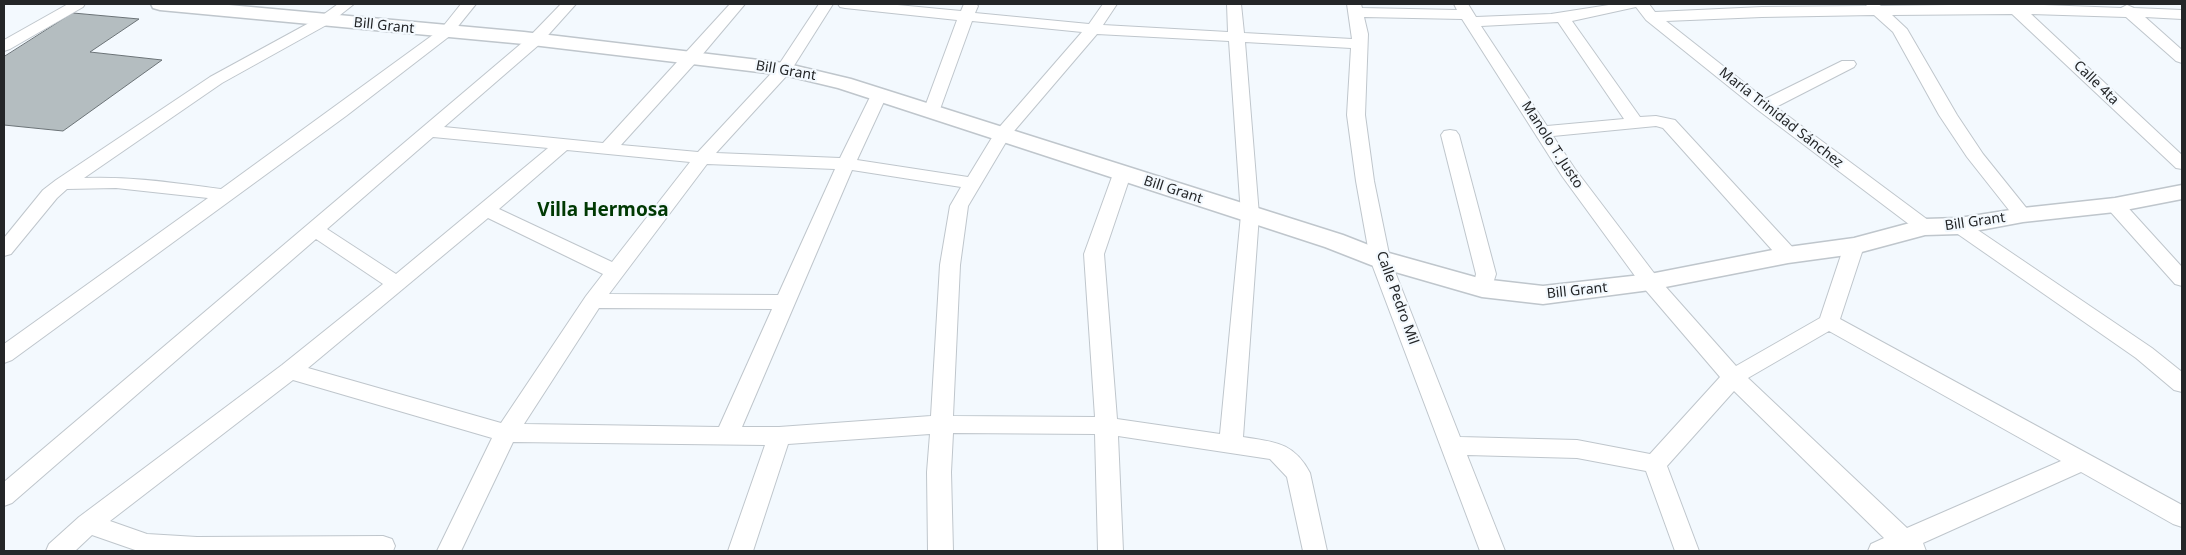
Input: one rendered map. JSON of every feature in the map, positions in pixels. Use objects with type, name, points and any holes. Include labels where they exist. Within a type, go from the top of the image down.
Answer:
[{"type":"street","points":[[4,46],[78,4]]},
{"type":"street","name":"Bill Grant","points":[[160,4],[217,7],[325,20],[535,40],[784,69],[844,83],[1334,241],[1380,259],[1483,288],[1543,295],[1650,282],[1788,255],[1854,246],[1925,227],[1959,226],[2023,214],[2115,205],[2182,192]]},
{"type":"street","points":[[4,250],[50,194],[62,184],[216,80],[325,20],[347,4]]},
{"type":"street","points":[[4,355],[446,32],[469,4]]},
{"type":"street","points":[[4,496],[535,40],[569,4]]},
{"type":"street","points":[[608,148],[738,4]]},
{"type":"street","points":[[449,551],[506,433],[593,301],[702,158],[784,69],[826,4]]},
{"type":"street","points":[[845,4],[969,10],[1093,29],[1358,44]]},
{"type":"street","points":[[941,551],[939,472],[950,265],[960,206],[1002,135],[1093,29],[1110,4]]},
{"type":"street","points":[[1231,444],[1250,215],[1234,4]]},
{"type":"street","points":[[1355,8],[1562,17],[1631,4]]},
{"type":"street","points":[[1873,7],[1899,29],[1915,54],[1948,115],[1976,157],[2023,214]]},
{"type":"street","points":[[1646,10],[2012,7],[2125,8],[2182,14]]},
{"type":"street","name":"Calle 4ta","points":[[2012,7],[2036,26],[2182,164]]},
{"type":"street","name":"Calle Pedro Mil","points":[[1355,8],[1360,34],[1358,44],[1356,115],[1365,181],[1380,259],[1492,551]]},
{"type":"street","points":[[2125,8],[2182,58]]},
{"type":"street","points":[[931,112],[969,10]]},
{"type":"street","name":"María Trinidad Sánchez","points":[[1646,10],[1764,106],[1925,227]]},
{"type":"street","name":"Manolo T. Justo","points":[[1466,14],[1568,172],[1650,282],[1733,377],[1909,546]]},
{"type":"street","points":[[1562,17],[1635,123]]},
{"type":"street","points":[[1764,106],[1848,64]]},
{"type":"street","points":[[727,435],[846,164],[879,95]]},
{"type":"street","points":[[1542,132],[1656,121],[1669,124],[1788,255]]},
{"type":"street","points":[[429,131],[702,158],[846,164],[973,183]]},
{"type":"street","points":[[1450,136],[1486,274],[1483,288]]},
{"type":"street","points":[[58,551],[88,524],[290,371],[486,210],[563,144]]},
{"type":"street","points":[[1110,551],[1107,426],[1094,254],[1122,174]]},
{"type":"street","points":[[62,184],[116,182],[225,195]]},
{"type":"street","points":[[2115,205],[2182,279]]},
{"type":"street","points":[[486,210],[616,272]]},
{"type":"street","points":[[1959,226],[2144,353],[2182,384]]},
{"type":"street","points":[[314,229],[397,284]]},
{"type":"street","points":[[1655,464],[1733,377],[1829,322],[1854,246]]},
{"type":"street","points":[[593,301],[785,302]]},
{"type":"street","points":[[1829,322],[2182,517]]},
{"type":"street","points":[[290,371],[506,433],[779,436],[942,424],[1107,426],[1277,451],[1298,473],[1315,551]]},
{"type":"street","points":[[741,551],[779,436]]},
{"type":"street","points":[[1453,446],[1577,449],[1655,464]]},
{"type":"street","points":[[1880,551],[1909,546],[2082,462]]},
{"type":"street","points":[[1655,464],[1687,551]]},
{"type":"street","points":[[88,524],[147,544],[197,547],[383,546]]},
{"type":"building","points":[[73,13],[139,19],[90,52],[162,60],[63,131],[4,125],[4,57]]},
{"type":"district","name":"Villa Hermosa","points":[[603,211]]}]
